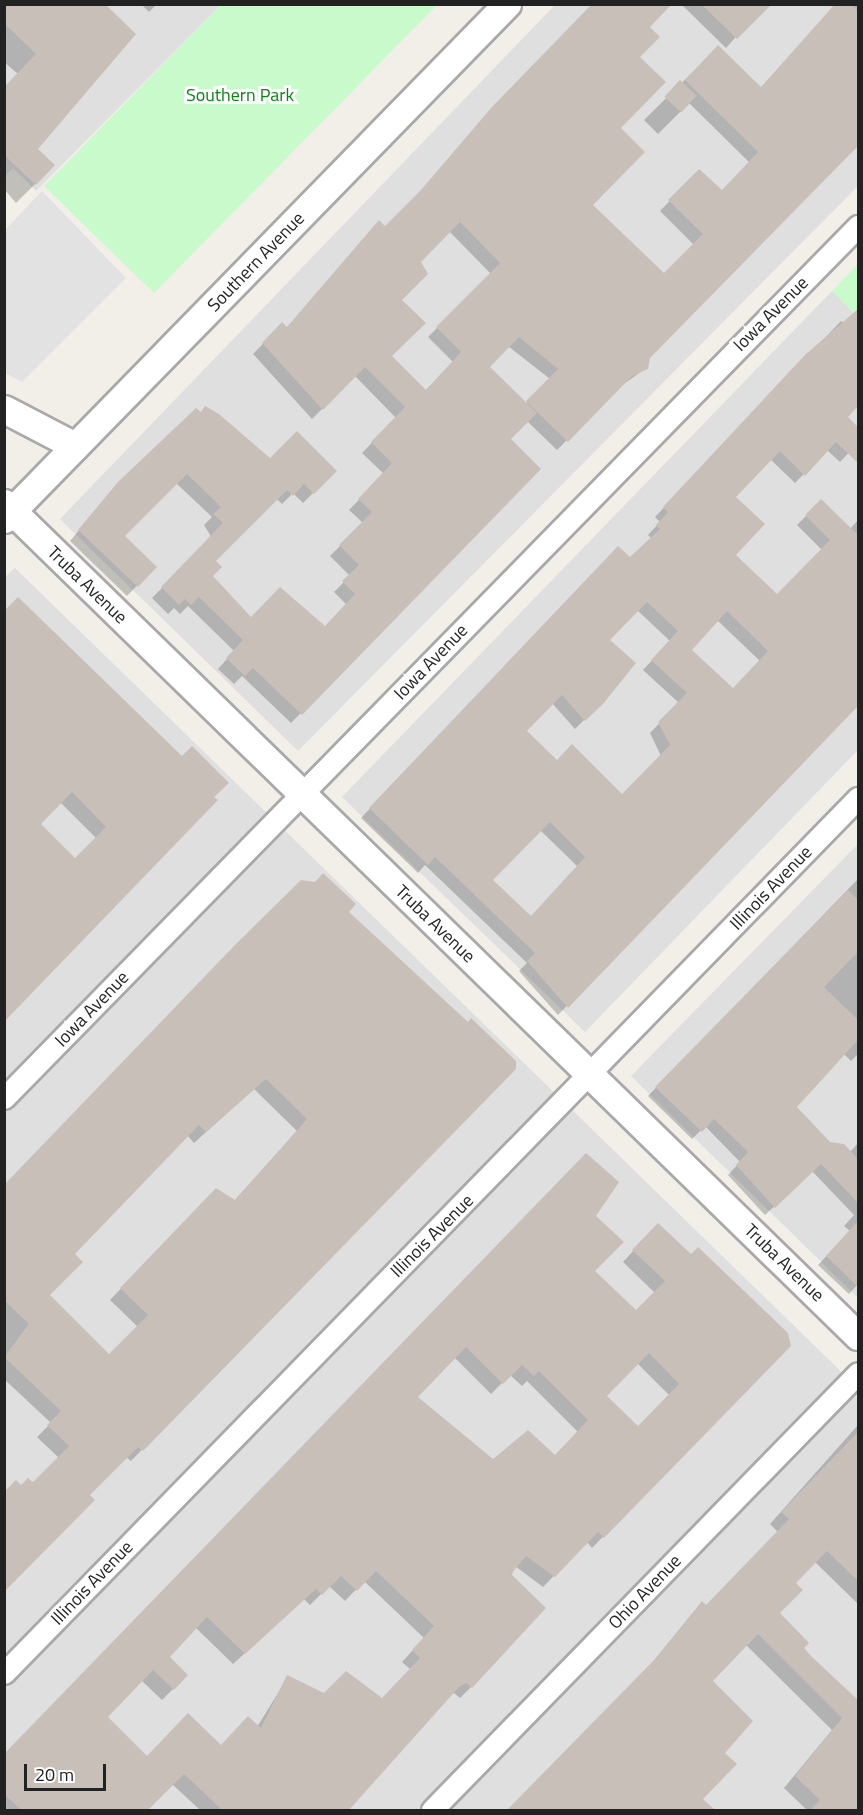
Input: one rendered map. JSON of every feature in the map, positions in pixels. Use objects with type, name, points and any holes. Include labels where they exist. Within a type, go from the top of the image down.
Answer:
[{"type":"street","name":"Southern Avenue","points":[[7,511],[75,447],[507,4]]},
{"type":"street","name":"Iowa Avenue","points":[[4,1098],[858,226]]},
{"type":"street","points":[[4,409],[75,447]]},
{"type":"street","name":"Truba Avenue","points":[[7,511],[302,794],[858,1336]]},
{"type":"street","name":"Illinois Avenue","points":[[4,1673],[858,798]]},
{"type":"street","name":"Ohio Avenue","points":[[432,1810],[858,1373]]},
{"type":"shaded area","points":[[5,5],[221,5],[36,191],[13,168],[5,176]]},
{"type":"shaded area","points":[[555,5],[858,5],[858,186],[298,751],[60,519]]},
{"type":"shaded area","points":[[42,191],[126,278],[22,382],[5,373],[5,230]]},
{"type":"shaded area","points":[[832,291],[858,317],[858,750],[585,1032],[342,797]]},
{"type":"shaded area","points":[[15,568],[858,1388],[858,1810],[5,1810],[4,578]]},
{"type":"shaded area","points":[[858,844],[858,1298],[631,1076]]},
{"type":"green space","name":"Southern Park","points":[[221,5],[437,5],[154,293],[44,186]]},
{"type":"green space","points":[[858,264],[858,317],[832,291]]},
{"type":"building","points":[[4,4],[105,4],[136,34],[38,149],[55,165],[36,185],[4,155],[4,87],[36,54],[4,23]]},
{"type":"building","points":[[592,4],[672,4],[650,27],[660,37],[640,57],[666,82],[621,128],[645,152],[593,205],[664,273],[703,234],[668,200],[699,169],[722,190],[758,152],[685,80],[718,45],[761,87],[835,4],[851,4],[858,11],[858,146],[650,358],[648,369],[632,376],[568,442],[526,401],[558,369],[519,337],[490,367],[537,413],[511,439],[541,469],[302,715],[253,668],[245,676],[226,658],[243,640],[199,597],[191,605],[185,599],[179,605],[161,587],[223,523],[213,514],[221,507],[187,474],[125,536],[157,567],[138,587],[78,530],[118,482],[196,408],[201,412],[205,406],[219,414],[270,458],[297,431],[337,471],[314,494],[304,484],[293,496],[287,490],[216,561],[222,567],[213,576],[251,617],[280,587],[325,626],[355,594],[342,581],[359,565],[339,545],[372,512],[358,499],[392,463],[371,442],[405,407],[365,367],[323,410],[262,343],[282,322],[287,327],[379,220],[385,226],[421,190],[492,107]],"holes":[[[460,222],[500,263],[436,327],[461,352],[426,390],[392,356],[426,323],[402,300],[428,274],[421,262]]]},
{"type":"building","points":[[701,4],[772,4],[737,39]]},
{"type":"building","points":[[680,80],[697,96],[681,113],[664,97]]},
{"type":"building","points":[[858,309],[858,406],[848,417],[858,427],[858,463],[836,442],[805,476],[780,451],[736,497],[765,524],[736,555],[777,594],[830,540],[805,515],[821,499],[858,535],[858,706],[568,1008],[527,961],[535,953],[435,857],[428,865],[369,808],[618,546],[630,557],[660,529],[656,525],[668,512],[663,507],[805,355]],"holes":[[[647,602],[678,631],[651,660],[687,693],[658,722],[670,745],[622,794],[572,744],[557,760],[527,731],[562,695],[585,721],[603,704],[636,663],[610,640]],[[727,611],[768,651],[733,688],[692,650]],[[550,822],[585,857],[531,916],[493,880]]]},
{"type":"building","points":[[18,597],[182,756],[192,746],[229,783],[214,797],[218,800],[4,1022],[4,611]],"holes":[[[72,792],[106,827],[75,858],[41,824]]]},
{"type":"building","points":[[323,873],[356,904],[349,912],[468,1022],[471,1018],[516,1061],[516,1069],[143,1451],[138,1447],[90,1495],[95,1500],[4,1592],[4,1492],[16,1480],[21,1485],[28,1478],[33,1482],[69,1446],[47,1425],[61,1411],[4,1357],[29,1324],[4,1300],[5,1184],[234,946],[301,880],[315,882]],"holes":[[[266,1079],[307,1119],[235,1200],[216,1188],[120,1288],[148,1315],[109,1354],[50,1295],[83,1262],[75,1254],[199,1125],[206,1132]]]},
{"type":"building","points":[[848,890],[858,900],[858,952],[824,987],[858,1020],[858,1040],[797,1107],[830,1142],[844,1144],[858,1159],[858,1203],[821,1164],[775,1208],[736,1165],[748,1152],[714,1119],[702,1132],[655,1087]]},
{"type":"building","points":[[586,1153],[619,1182],[596,1216],[624,1242],[595,1271],[636,1310],[665,1281],[632,1250],[658,1223],[691,1254],[698,1247],[788,1333],[791,1346],[604,1538],[598,1532],[555,1577],[526,1556],[511,1574],[546,1608],[472,1688],[466,1683],[459,1687],[349,1810],[222,1810],[184,1774],[148,1810],[21,1810],[4,1794],[4,1754]],"holes":[[[466,1347],[503,1384],[522,1365],[534,1376],[539,1371],[588,1420],[555,1455],[528,1430],[493,1459],[418,1397]],[[649,1353],[679,1384],[638,1426],[607,1396]],[[376,1571],[434,1626],[412,1650],[420,1658],[382,1698],[346,1671],[324,1693],[287,1675],[261,1728],[248,1716],[221,1745],[188,1713],[147,1756],[108,1717],[153,1670],[174,1690],[188,1675],[170,1657],[207,1617],[245,1654],[316,1589],[322,1595],[341,1576],[357,1591]]]},
{"type":"building","points":[[858,1221],[858,1287],[826,1256]]},
{"type":"building","points":[[858,1432],[858,1581],[827,1551],[796,1583],[803,1590],[780,1613],[809,1643],[804,1648],[811,1656],[858,1700],[858,1810],[810,1810],[820,1800],[795,1776],[842,1718],[758,1634],[713,1681],[753,1721],[725,1753],[737,1764],[703,1799],[715,1810],[507,1810],[659,1655],[702,1601],[706,1605],[789,1519],[781,1512]]}]
